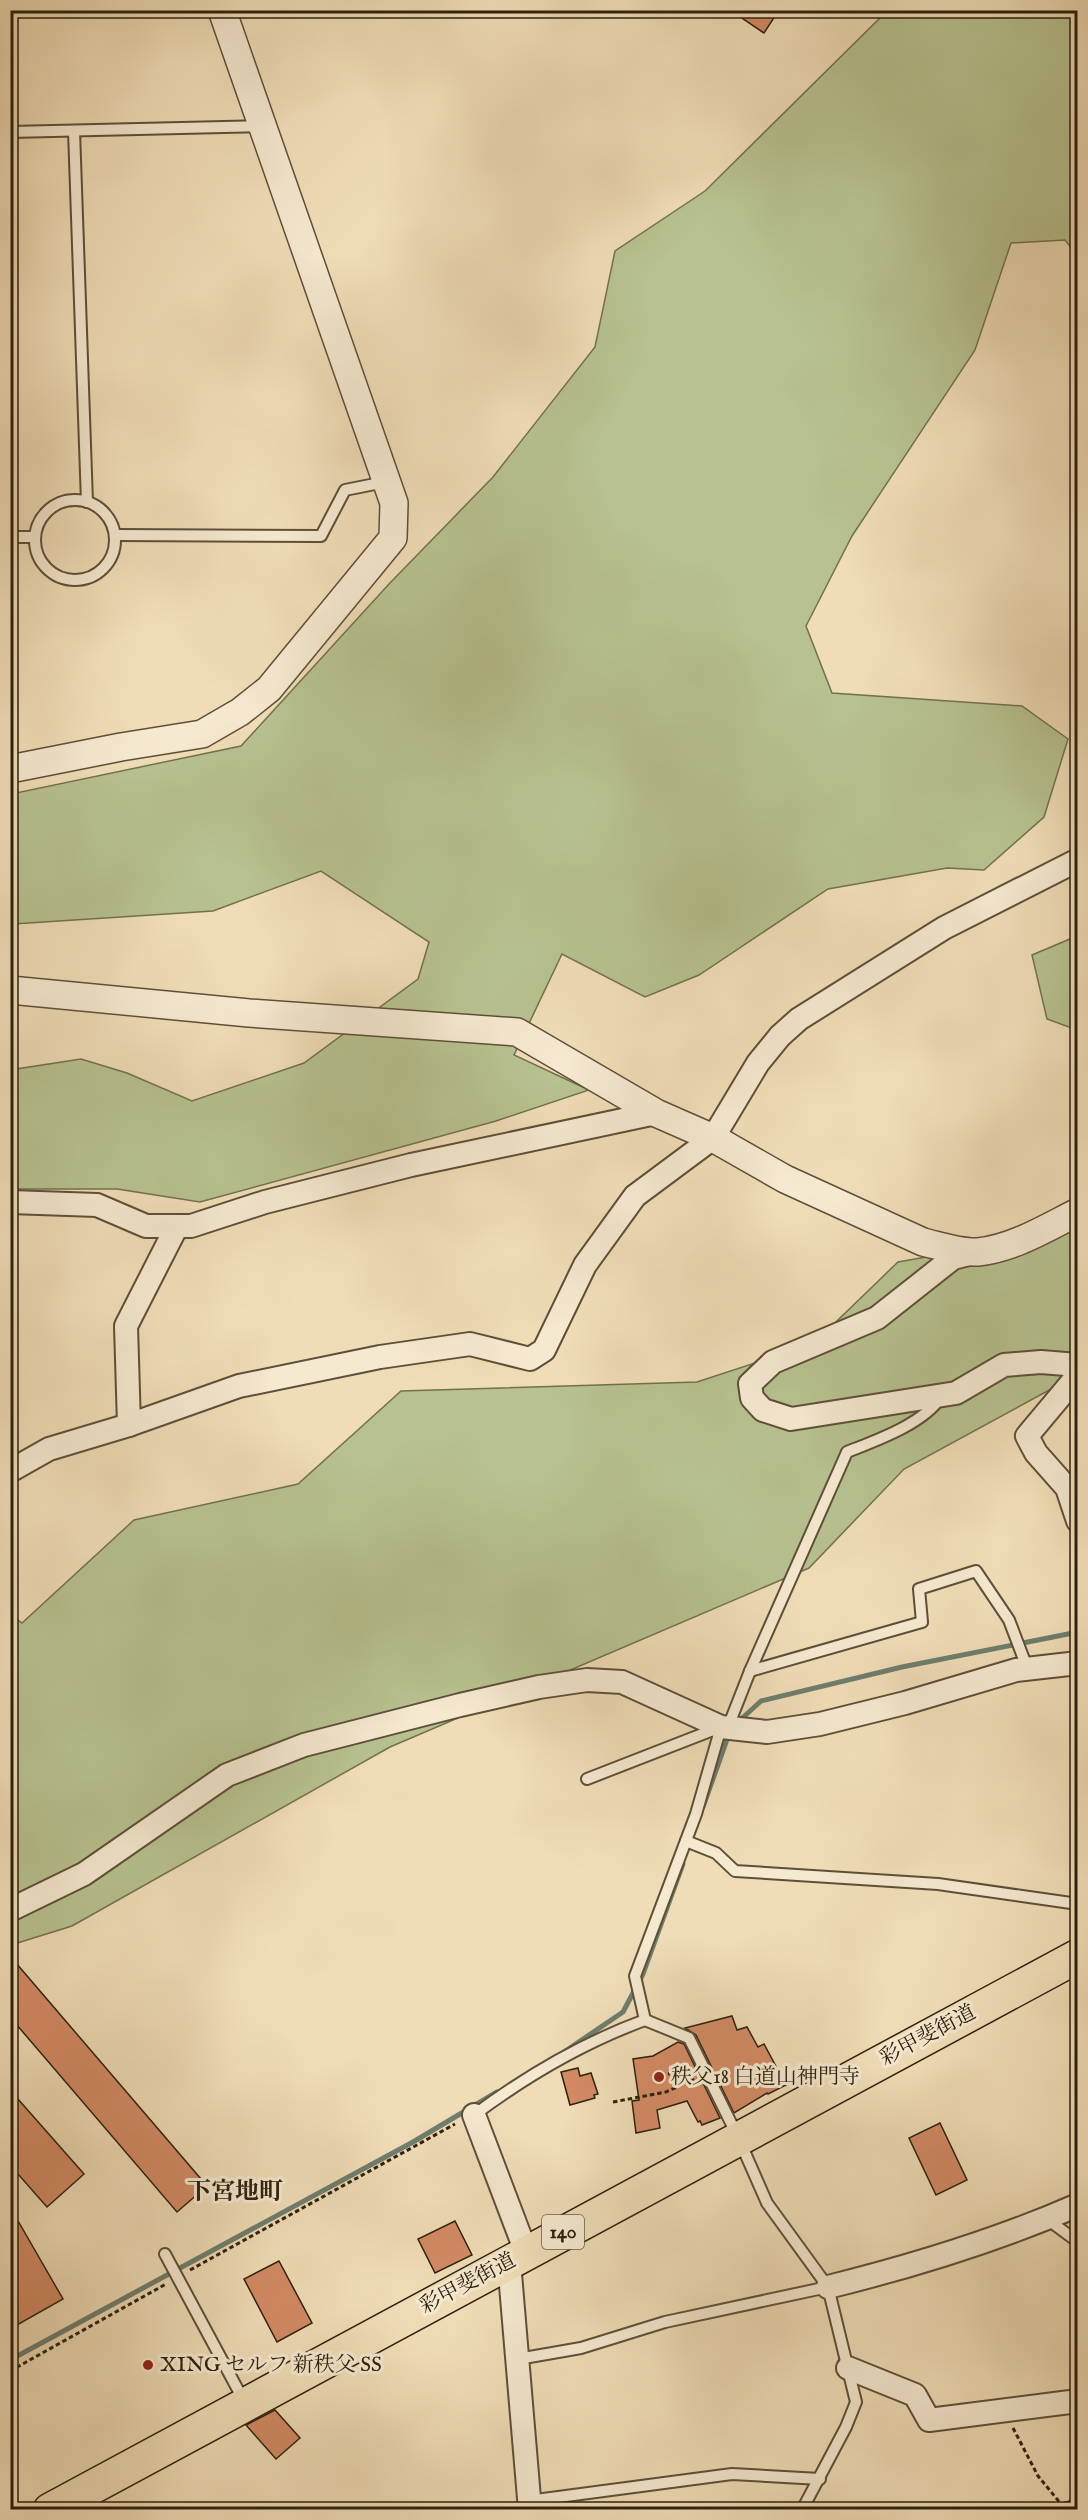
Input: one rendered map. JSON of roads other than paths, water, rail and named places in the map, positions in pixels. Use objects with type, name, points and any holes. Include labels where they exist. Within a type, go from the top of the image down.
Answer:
[{"type":"highway","name":"彩甲斐街道","points":[[50,2510],[1077,1956]]},
{"type":"street","points":[[10,770],[121,747],[202,734],[240,712],[268,688],[393,538],[393,502],[222,10]]},
{"type":"street","points":[[10,1471],[49,1449],[129,1425],[239,1386],[380,1357],[470,1344],[531,1359],[544,1350],[585,1265],[635,1196],[713,1138],[758,1063],[780,1036],[799,1019],[944,928],[1077,860]]},
{"type":"street","points":[[10,990],[249,1013],[518,1032],[656,1113],[713,1138],[785,1179],[923,1242],[977,1252]]},
{"type":"street","points":[[10,1202],[97,1205],[146,1226],[191,1226],[265,1202],[411,1165],[656,1113]]},
{"type":"street","points":[[1077,1212],[1015,1244],[953,1258],[877,1318],[773,1362],[750,1384],[752,1398],[763,1410],[791,1419],[956,1393],[1004,1365],[1041,1362],[1077,1365]]},
{"type":"street","points":[[129,1425],[126,1326],[177,1226]]},
{"type":"street","points":[[1077,1375],[1027,1436],[1036,1453],[1067,1488],[1077,1521]]},
{"type":"street","points":[[10,1910],[84,1874],[227,1775],[304,1745],[460,1705],[539,1687],[587,1680],[622,1682],[725,1727],[767,1732],[819,1724],[905,1703],[1016,1671],[1077,1663]]},
{"type":"street","points":[[474,2115],[518,2257],[518,2359],[529,2505]]},
{"type":"street","points":[[828,2287],[894,2270],[1047,2218],[1077,2205]]},
{"type":"street","points":[[848,2368],[915,2395],[929,2420],[1077,2401]]},
{"type":"lane","points":[[10,132],[263,126]]},
{"type":"lane","points":[[74,130],[87,502]]},
{"type":"lane","points":[[116,535],[321,536],[345,490],[385,482]]},
{"type":"lane","points":[[70,500],[87,502],[105,513],[116,535],[115,549],[106,566],[90,578],[77,581],[63,579],[51,573],[42,563],[36,551],[35,537],[42,517],[54,506],[70,500]]},
{"type":"lane","points":[[10,537],[35,537]]},
{"type":"lane","points":[[645,2019],[635,1977],[725,1727],[847,1452],[889,1435],[934,1407],[942,1395]]},
{"type":"lane","points":[[750,1671],[922,1622],[920,1589],[976,1571],[1009,1620],[1028,1670]]},
{"type":"lane","points":[[587,1779],[725,1727]]},
{"type":"lane","points":[[686,1840],[716,1853],[735,1872],[938,1884],[1052,1898],[1077,1904]]},
{"type":"lane","points":[[474,2115],[548,2067],[614,2031],[645,2019],[689,2038],[767,2202],[828,2287],[848,2368],[856,2402],[846,2427],[802,2510]]},
{"type":"lane","points":[[1047,2218],[1077,2242]]},
{"type":"lane","points":[[165,2254],[245,2404]]},
{"type":"lane","points":[[518,2359],[581,2348],[665,2322],[828,2287]]},
{"type":"lane","points":[[529,2505],[732,2474],[820,2479]]},
{"type":"waterway","points":[[738,1722],[761,1701],[902,1667],[1078,1632]]},
{"type":"waterway","points":[[703,1807],[729,1734]]},
{"type":"waterway","points":[[564,2052],[623,2012],[643,1974],[683,1864]]},
{"type":"waterway","points":[[10,2360],[413,2142],[497,2092]]},
{"type":"railway","points":[[1050,2510],[1078,2501]]},
{"type":"place","name":"秩父18 白道山神門寺","points":[[659,2077]]},
{"type":"place","name":"XING セルフ 新秩父 SS","points":[[148,2365]]},
{"type":"district","name":"下宮地町","points":[[235,2192]]}]
